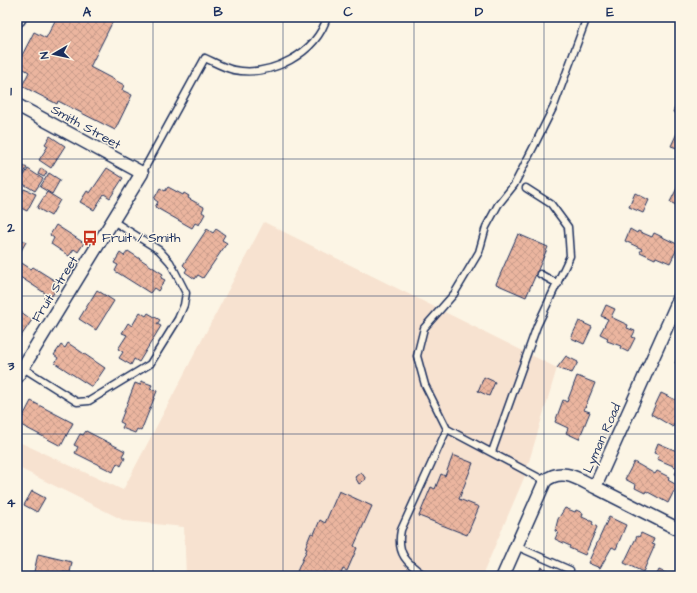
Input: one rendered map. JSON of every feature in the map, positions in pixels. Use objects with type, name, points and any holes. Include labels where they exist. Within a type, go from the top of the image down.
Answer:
[{"type":"street","name":"Smith Street","points":[[17,105],[142,173]]},
{"type":"street","name":"Fruit Street","points":[[20,373],[142,173]]},
{"type":"street","name":"Lyman Road","points":[[545,481],[555,475],[565,474],[595,487],[680,297]]},
{"type":"street","points":[[502,576],[545,481]]},
{"type":"street","points":[[595,487],[680,530]]},
{"type":"lane","points":[[142,173],[205,58],[233,70],[257,71],[282,65],[310,47],[325,24],[327,17]]},
{"type":"lane","points":[[545,481],[447,429],[425,385],[417,356],[424,328],[454,294],[478,252],[486,227],[498,205],[514,185],[554,106],[587,17]]},
{"type":"lane","points":[[492,452],[537,326],[570,256],[568,227],[551,204],[526,188]]},
{"type":"lane","points":[[20,373],[77,402],[89,401],[150,364],[178,319],[184,305],[186,293],[170,262],[160,250],[113,221]]},
{"type":"lane","points":[[540,274],[558,284]]},
{"type":"lane","points":[[425,576],[405,559],[399,542],[401,530],[447,429]]},
{"type":"lane","points":[[516,546],[570,570]]},
{"type":"shaded area","points":[[264,222],[557,368],[524,478],[482,576],[186,576],[184,527],[125,521],[17,467],[17,441],[123,490]]},
{"type":"building","points":[[57,17],[115,17],[90,67],[124,85],[122,90],[132,95],[115,130],[58,101],[57,104],[22,86],[29,72],[17,65],[34,32],[46,38]]},
{"type":"building","points":[[680,96],[680,115],[673,112]]},
{"type":"building","points":[[677,133],[680,134],[680,149],[671,146]]},
{"type":"building","points":[[50,136],[65,146],[51,168],[39,160],[48,146],[45,144]]},
{"type":"building","points":[[20,164],[27,168],[18,183],[17,166],[19,167]]},
{"type":"building","points":[[41,168],[47,172],[44,177],[38,174]]},
{"type":"building","points":[[107,168],[123,178],[110,198],[104,194],[94,210],[80,202],[87,191],[90,193]]},
{"type":"building","points":[[28,169],[43,179],[35,191],[20,182]]},
{"type":"building","points":[[49,173],[60,180],[52,194],[40,187]]},
{"type":"building","points":[[679,184],[680,185],[680,207],[670,202]]},
{"type":"building","points":[[168,187],[183,195],[184,193],[189,196],[188,198],[204,207],[202,212],[205,214],[199,225],[195,223],[192,228],[155,207],[158,202],[154,199],[160,188],[165,191]]},
{"type":"building","points":[[24,189],[36,194],[27,211],[17,206],[17,201]]},
{"type":"building","points":[[47,192],[60,200],[51,216],[37,208]]},
{"type":"building","points":[[635,193],[649,200],[643,213],[629,207]]},
{"type":"building","points":[[56,225],[84,243],[78,252],[74,249],[69,256],[51,244],[54,238],[50,235]]},
{"type":"building","points":[[207,229],[213,233],[216,229],[225,235],[222,240],[227,243],[203,278],[198,275],[195,279],[185,272],[187,269],[183,265]]},
{"type":"building","points":[[630,229],[637,233],[638,231],[652,237],[654,233],[679,245],[670,263],[656,257],[655,259],[640,252],[642,249],[625,241]]},
{"type":"building","points":[[518,234],[548,247],[526,297],[496,284]]},
{"type":"building","points":[[17,237],[26,242],[18,256],[17,255]]},
{"type":"building","points":[[128,251],[163,274],[161,278],[165,280],[158,291],[154,288],[150,293],[115,271],[118,265],[114,263],[120,253],[124,256]]},
{"type":"building","points":[[17,260],[31,269],[33,267],[60,284],[51,297],[17,275]]},
{"type":"building","points":[[97,290],[114,301],[96,330],[79,319]]},
{"type":"building","points":[[606,305],[615,309],[611,317],[628,325],[627,328],[635,331],[632,337],[635,338],[628,352],[620,348],[621,346],[607,341],[608,338],[600,334],[608,319],[601,316]]},
{"type":"building","points":[[17,309],[32,320],[19,339],[17,337]]},
{"type":"building","points":[[140,312],[146,316],[148,313],[160,320],[157,324],[161,326],[139,362],[134,359],[131,365],[119,358],[123,352],[118,349],[127,335],[122,333],[128,323],[132,326]]},
{"type":"building","points":[[579,321],[592,327],[584,344],[571,338]]},
{"type":"building","points":[[68,343],[105,368],[92,387],[55,363],[58,358],[54,355],[61,345],[65,348]]},
{"type":"building","points":[[680,352],[680,369],[676,367],[677,364],[675,363]]},
{"type":"building","points":[[566,356],[578,362],[572,373],[557,368]]},
{"type":"building","points":[[577,376],[595,383],[584,410],[590,412],[579,439],[566,433],[568,428],[555,422],[563,400],[567,402]]},
{"type":"building","points":[[484,377],[495,382],[489,396],[478,391]]},
{"type":"building","points":[[141,381],[152,385],[150,389],[157,391],[141,431],[137,429],[135,433],[122,428],[124,424],[120,422],[135,383],[140,385]]},
{"type":"building","points":[[661,393],[678,401],[676,406],[680,408],[680,427],[674,424],[673,427],[651,414]]},
{"type":"building","points":[[31,401],[73,423],[61,446],[19,424]]},
{"type":"building","points":[[86,431],[125,451],[122,456],[125,458],[121,466],[117,463],[113,472],[75,453],[78,447],[74,445],[80,434],[83,435]]},
{"type":"building","points":[[658,443],[679,452],[680,476],[675,474],[678,468],[657,459],[659,455],[654,453]]},
{"type":"building","points":[[453,455],[473,463],[459,499],[479,507],[467,535],[419,516],[431,487],[435,489],[441,474],[445,476]]},
{"type":"building","points":[[634,462],[655,474],[657,471],[669,477],[668,480],[680,487],[679,493],[674,491],[668,503],[646,491],[645,493],[635,488],[636,485],[625,479]]},
{"type":"building","points":[[361,472],[366,479],[359,484],[355,477]]},
{"type":"building","points":[[32,491],[45,498],[37,512],[24,505]]},
{"type":"building","points":[[339,491],[372,506],[354,546],[357,548],[347,571],[343,569],[340,576],[295,576],[307,549],[305,548],[311,533],[314,534],[320,520],[325,523]]},
{"type":"building","points":[[565,508],[583,513],[582,517],[593,522],[592,524],[597,527],[585,555],[569,548],[570,546],[555,539],[558,532],[555,531],[558,519]]},
{"type":"building","points":[[609,517],[626,525],[616,549],[612,547],[600,568],[588,563]]},
{"type":"building","points":[[641,533],[654,539],[652,544],[655,545],[643,572],[624,563],[637,536],[639,537]]},
{"type":"building","points":[[38,554],[72,562],[70,573],[63,572],[62,576],[33,576]]},
{"type":"building","points":[[541,567],[550,571],[548,576],[528,576],[530,571],[538,574]]},
{"type":"building","points":[[659,570],[672,576],[656,576]]},
{"type":"place","name":"Fruit / Smith","points":[[90,238]]}]
